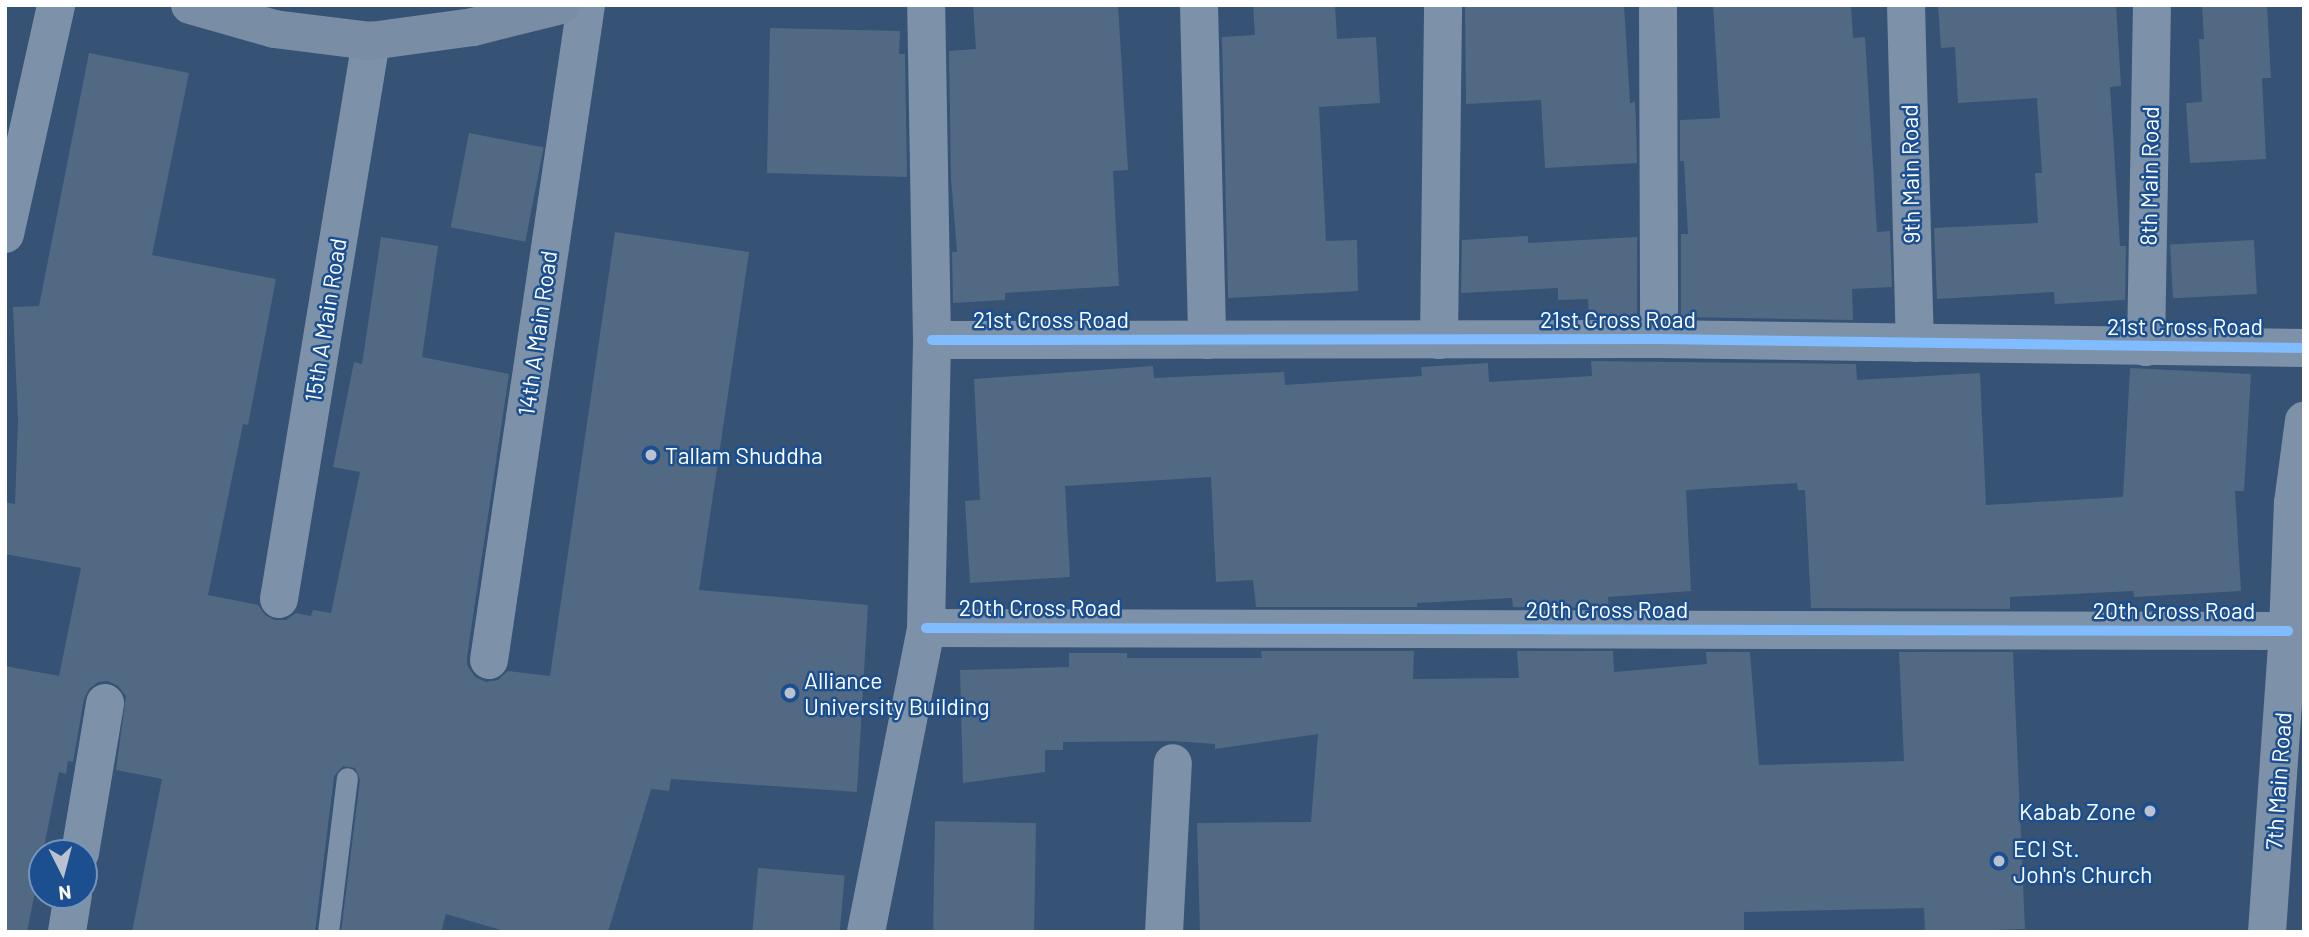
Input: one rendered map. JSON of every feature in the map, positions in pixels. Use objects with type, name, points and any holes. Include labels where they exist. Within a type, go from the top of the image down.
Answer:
[{"type":"main road","points":[[190,5],[274,29],[372,41],[478,15],[561,5]]},
{"type":"street","points":[[5,234],[57,5]]},
{"type":"street","name":"14th A Main Road","points":[[489,660],[586,5]]},
{"type":"street","points":[[866,932],[926,628],[932,340],[926,5]]},
{"type":"street","points":[[1199,5],[1207,340]]},
{"type":"street","points":[[1439,340],[1443,5]]},
{"type":"street","points":[[1658,5],[1659,339]]},
{"type":"street","name":"9th Main Road","points":[[1906,5],[1914,343]]},
{"type":"street","name":"8th Main Road","points":[[2146,347],[2152,5]]},
{"type":"street","name":"15th A Main Road","points":[[279,599],[372,41]]},
{"type":"street","name":"21st Cross Road","points":[[932,340],[1659,339],[2304,348]]},
{"type":"street","name":"7th Main Road","points":[[2267,932],[2304,421]]},
{"type":"street","name":"20th Cross Road","points":[[926,628],[2288,631]]},
{"type":"street","points":[[82,839],[105,703]]},
{"type":"street","points":[[1164,932],[1173,763]]},
{"type":"street","points":[[67,932],[71,909]]},
{"type":"lane","points":[[328,932],[347,778]]},
{"type":"building","points":[[973,5],[1118,5],[1128,170],[1113,171],[1119,286],[1005,293],[1005,300],[953,303],[952,252],[957,252],[951,178],[949,51],[976,49]]},
{"type":"building","points":[[1253,5],[1335,5],[1337,39],[1376,37],[1380,103],[1319,107],[1326,241],[1357,240],[1358,291],[1228,298],[1222,37],[1255,35]]},
{"type":"building","points":[[1465,5],[1624,5],[1630,103],[1635,102],[1637,163],[1545,168],[1541,100],[1466,104]]},
{"type":"building","points":[[1713,5],[1851,5],[1853,38],[1865,37],[1877,232],[1890,231],[1892,287],[1852,289],[1853,320],[1681,317],[1681,234],[1688,234],[1684,161],[1680,161],[1680,120],[1720,118]]},
{"type":"building","points":[[1938,5],[2116,5],[2121,86],[2110,87],[2120,246],[2126,246],[2125,300],[2055,304],[2054,292],[1937,299],[1934,228],[2038,223],[2035,173],[2042,173],[2037,98],[1958,103],[1955,47],[1941,48]]},
{"type":"building","points":[[2202,5],[2267,5],[2271,78],[2262,78],[2266,159],[2190,163],[2186,103],[2202,102],[2199,39],[2204,39]]},
{"type":"building","points":[[770,28],[900,31],[899,54],[905,54],[907,177],[767,173]]},
{"type":"building","points":[[89,53],[189,73],[152,255],[276,279],[248,425],[243,424],[208,595],[258,605],[265,615],[275,620],[286,620],[296,613],[311,616],[313,610],[331,613],[360,472],[333,467],[354,362],[362,364],[381,237],[438,246],[422,357],[509,374],[467,657],[467,665],[475,677],[486,682],[498,680],[508,671],[550,676],[615,232],[749,252],[699,590],[868,605],[857,792],[671,779],[669,791],[651,789],[608,932],[508,932],[446,914],[441,932],[341,932],[360,780],[355,768],[343,766],[334,776],[315,932],[132,932],[162,779],[116,770],[126,696],[118,686],[108,681],[98,682],[89,689],[84,699],[73,762],[68,761],[66,774],[59,772],[46,839],[28,839],[28,909],[32,909],[27,932],[5,932],[5,666],[59,676],[81,568],[5,554],[5,502],[15,504],[18,421],[13,307],[39,306]]},
{"type":"building","points":[[469,133],[544,148],[525,242],[451,227]]},
{"type":"building","points":[[1528,236],[1528,243],[1637,237],[1637,317],[1589,317],[1588,299],[1558,300],[1558,288],[1461,293],[1462,240]]},
{"type":"building","points":[[2254,240],[2257,294],[2173,298],[2170,244]]},
{"type":"building","points":[[1591,361],[1856,364],[1857,380],[1980,373],[1986,505],[2123,497],[2130,368],[2251,374],[2244,491],[2235,491],[2241,591],[2134,597],[2133,591],[2010,597],[2010,609],[1811,608],[1805,490],[1798,490],[1797,483],[1686,490],[1691,591],[1608,597],[1609,608],[1513,607],[1512,598],[1417,603],[1417,607],[1256,607],[1253,580],[1216,582],[1211,477],[1065,486],[1070,577],[970,583],[965,501],[980,500],[974,379],[1153,366],[1154,378],[1284,372],[1285,385],[1422,376],[1421,367],[1488,363],[1489,382],[1592,376]]},
{"type":"building","points":[[1261,651],[1414,651],[1413,679],[1519,678],[1517,651],[1613,651],[1614,672],[1707,664],[1706,652],[1750,652],[1759,765],[1904,761],[1899,652],[2013,652],[2025,929],[1925,932],[1924,908],[1744,912],[1744,932],[1200,932],[1197,823],[1311,822],[1318,734],[1215,749],[1215,744],[1173,741],[1063,742],[1063,750],[1045,750],[1045,772],[963,783],[960,670],[1069,667],[1069,653],[1127,653],[1127,658],[1262,658]]},
{"type":"building","points":[[935,821],[1036,823],[1034,932],[933,930]]},
{"type":"building","points":[[758,868],[845,876],[840,932],[752,932]]},
{"type":"cycle path","points":[[932,340],[1659,339],[2304,348]]},
{"type":"cycle path","points":[[926,628],[2288,631]]},
{"type":"place","name":"Tallam Shuddha","points":[[651,455]]},
{"type":"place","name":"Alliance University Building","points":[[790,693]]},
{"type":"place","name":"Kabab Zone","points":[[2150,811]]},
{"type":"place","name":"ECI St. John's Church","points":[[1999,861]]}]
